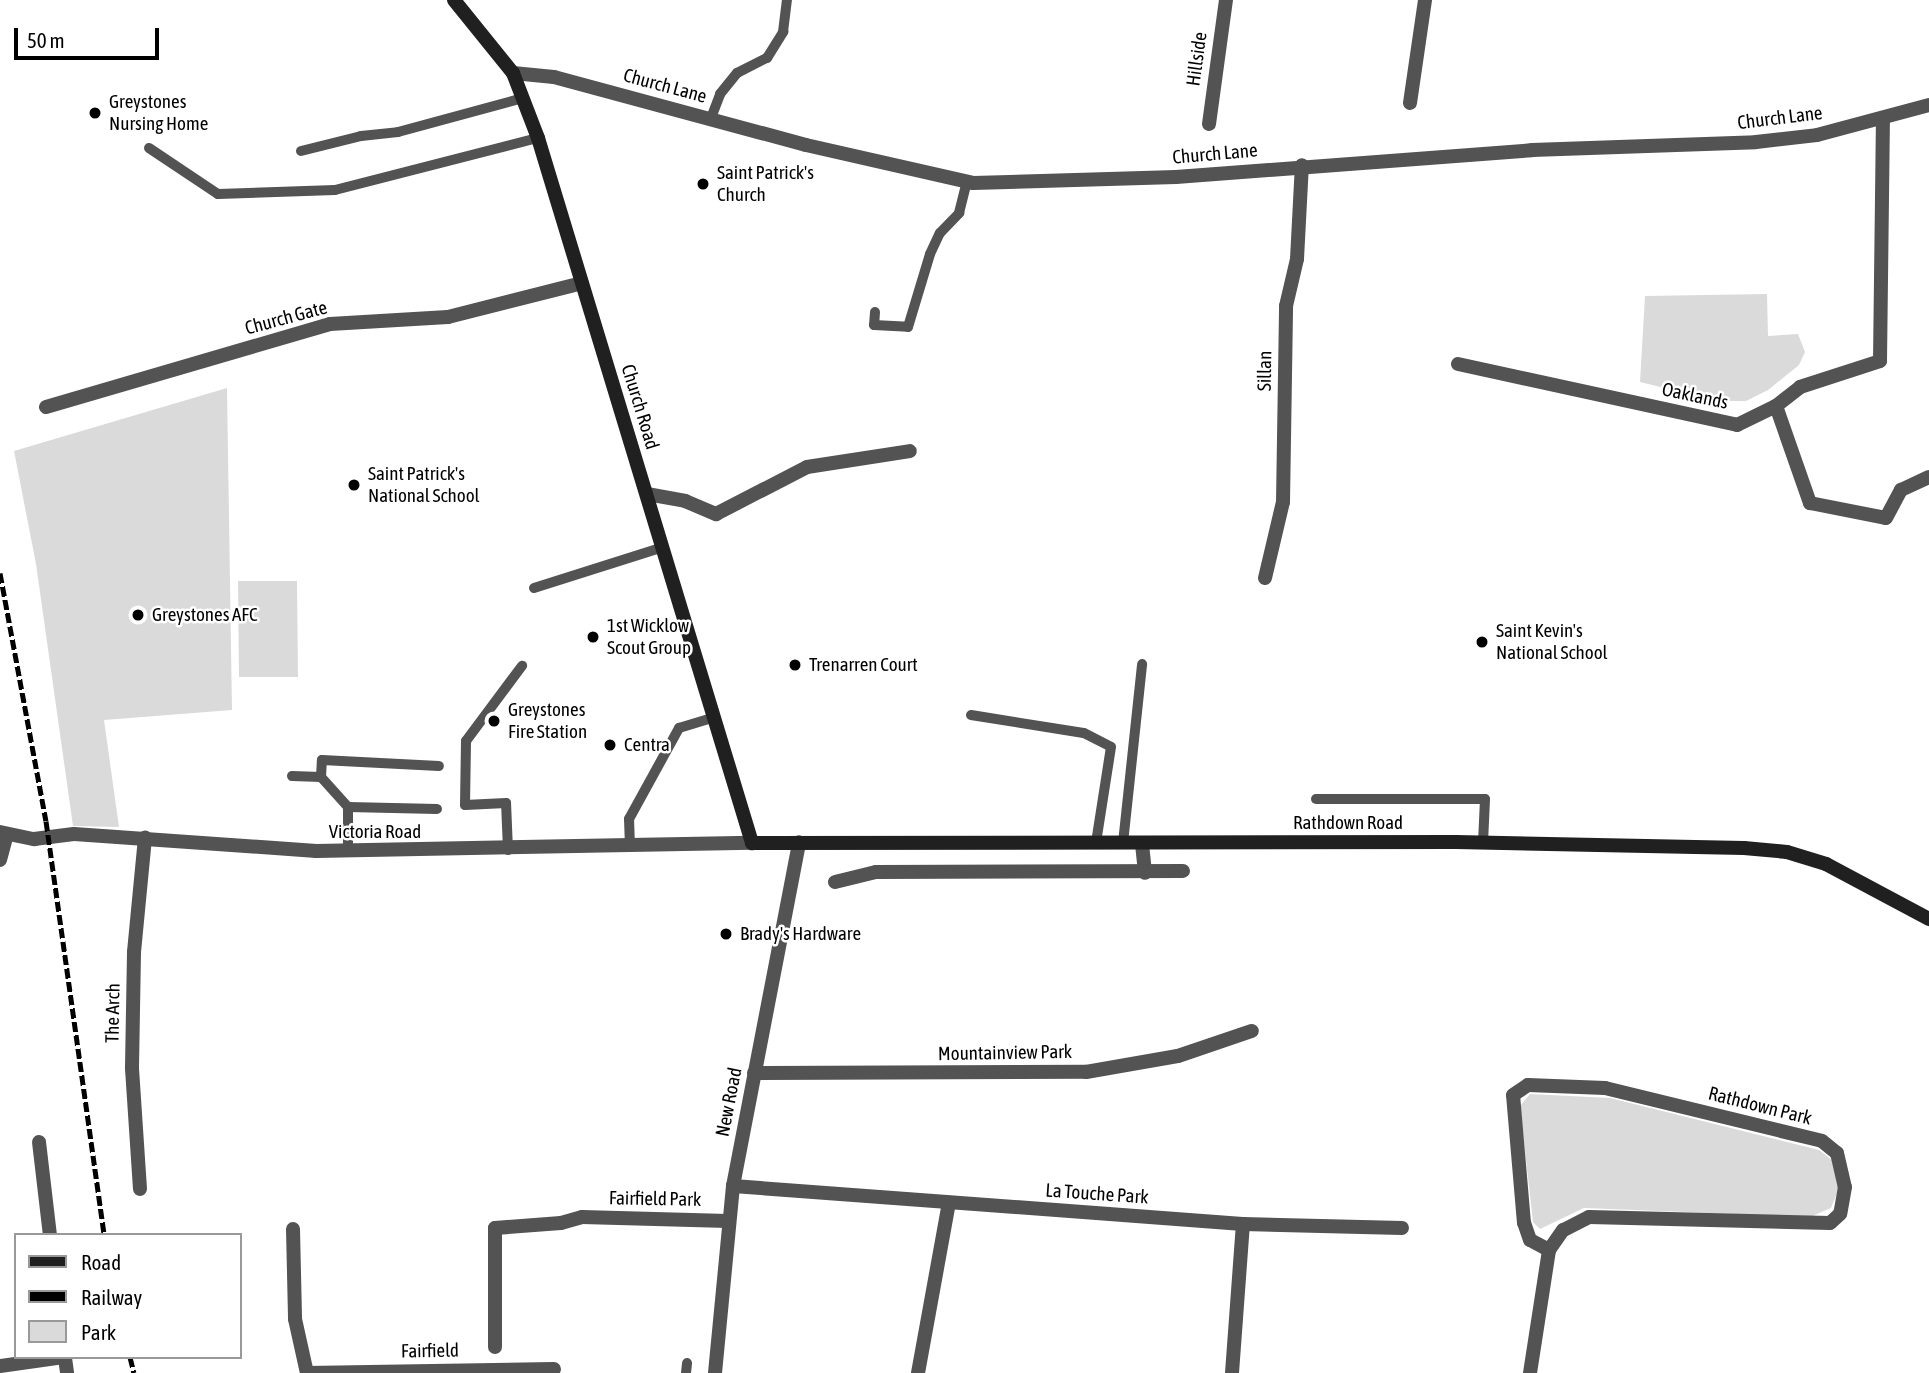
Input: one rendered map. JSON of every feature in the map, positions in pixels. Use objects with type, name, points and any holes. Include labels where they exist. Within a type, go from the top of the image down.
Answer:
[{"type":"main road","name":"Church Road","points":[[454,0],[513,74],[538,138],[752,843]]},
{"type":"main road","name":"Rathdown Road","points":[[752,843],[1483,843],[1787,852],[1869,884],[1929,919]]},
{"type":"street","name":"Hillside","points":[[1209,124],[1226,0]]},
{"type":"street","points":[[1410,103],[1424,0]]},
{"type":"street","name":"Church Lane","points":[[513,74],[554,77],[967,182],[1176,177],[1302,165],[1532,150],[1756,142],[1817,135],[1929,105]]},
{"type":"street","name":"Oaklands","points":[[1458,364],[1737,425],[1776,406],[1800,387],[1880,360],[1883,118]]},
{"type":"street","name":"Sillan","points":[[1265,578],[1283,502],[1286,306],[1297,260],[1302,165]]},
{"type":"street","name":"Church Gate","points":[[46,407],[330,324],[449,317],[582,283]]},
{"type":"street","points":[[1776,406],[1810,503],[1886,518],[1901,490],[1929,477]]},
{"type":"street","points":[[647,494],[685,501],[716,514],[807,467],[911,451]]},
{"type":"street","points":[[0,860],[4,833]]},
{"type":"street","name":"Victoria Road","points":[[4,833],[34,839],[74,834],[145,838],[246,850],[508,849],[752,843]]},
{"type":"street","name":"The Arch","points":[[140,1189],[132,1066],[134,953],[145,838]]},
{"type":"street","name":"New Road","points":[[715,1373],[733,1186],[799,842]]},
{"type":"street","points":[[1142,844],[1145,873]]},
{"type":"street","points":[[835,882],[876,872],[1183,871]]},
{"type":"street","name":"Mountainview Park","points":[[754,1073],[1086,1072],[1178,1056],[1252,1031]]},
{"type":"street","name":"Rathdown Park","points":[[1528,1085],[1605,1088],[1822,1141],[1837,1153],[1845,1187],[1840,1214],[1830,1223],[1589,1217],[1563,1230],[1549,1251],[1530,1240],[1524,1223],[1516,1164],[1513,1095],[1528,1085]]},
{"type":"street","points":[[40,1142],[50,1233]]},
{"type":"street","name":"La Touche Park","points":[[733,1186],[1243,1224],[1402,1228]]},
{"type":"street","points":[[918,1373],[949,1203]]},
{"type":"street","name":"Fairfield Park","points":[[495,1347],[495,1227],[561,1223],[582,1217],[728,1221]]},
{"type":"street","points":[[1232,1373],[1243,1224]]},
{"type":"street","name":"Fairfield","points":[[293,1229],[295,1319],[307,1373],[554,1369]]},
{"type":"street","points":[[1530,1373],[1549,1251]]},
{"type":"street","points":[[0,1366],[57,1359]]},
{"type":"lane","points":[[711,118],[720,94],[737,73],[767,58],[778,41],[783,32],[787,0]]},
{"type":"lane","points":[[301,151],[361,136],[398,132],[523,98]]},
{"type":"lane","points":[[149,148],[218,194],[335,190],[538,138]]},
{"type":"lane","points":[[875,312],[874,325],[908,327],[930,254],[940,233],[959,213],[967,182]]},
{"type":"lane","points":[[534,588],[663,547]]},
{"type":"lane","points":[[1123,843],[1142,664]]},
{"type":"lane","points":[[508,849],[506,803],[465,805],[466,741],[522,666]]},
{"type":"lane","points":[[971,715],[1084,733],[1111,747],[1096,843]]},
{"type":"lane","points":[[631,847],[629,819],[679,728],[714,717]]},
{"type":"lane","points":[[348,851],[348,807],[321,777],[322,761],[439,766]]},
{"type":"lane","points":[[292,776],[321,777]]},
{"type":"lane","points":[[1316,799],[1485,799],[1483,843]]},
{"type":"lane","points":[[348,807],[437,809]]},
{"type":"green space","points":[[1767,294],[1768,336],[1798,334],[1805,352],[1799,365],[1768,390],[1746,401],[1717,401],[1640,382],[1645,296]]},
{"type":"green space","name":"Greystones AFC","points":[[227,388],[232,710],[104,720],[119,827],[73,826],[36,564],[14,451]]},
{"type":"green space","points":[[238,581],[297,581],[298,677],[239,677]]},
{"type":"green space","points":[[1530,1094],[1610,1098],[1819,1150],[1836,1163],[1839,1188],[1831,1208],[1810,1217],[1584,1208],[1540,1229],[1533,1222],[1520,1106]]},
{"type":"railway","points":[[0,573],[46,821],[104,1233]]},
{"type":"railway","points":[[130,1359],[134,1373]]},
{"type":"place","name":"Greystones Nursing Home","points":[[95,113]]},
{"type":"place","name":"Saint Patrick's Church","points":[[703,184]]},
{"type":"place","name":"Saint Patrick's National School","points":[[354,485]]},
{"type":"place","name":"Greystones AFC","points":[[138,615]]},
{"type":"place","name":"1st Wicklow Scout Group","points":[[593,637]]},
{"type":"place","name":"Saint Kevin's National School","points":[[1482,642]]},
{"type":"place","name":"Trenarren Court","points":[[795,665]]},
{"type":"place","name":"Greystones Fire Station","points":[[494,721]]},
{"type":"place","name":"Centra","points":[[610,745]]},
{"type":"place","name":"Brady's Hardware","points":[[726,934]]}]
